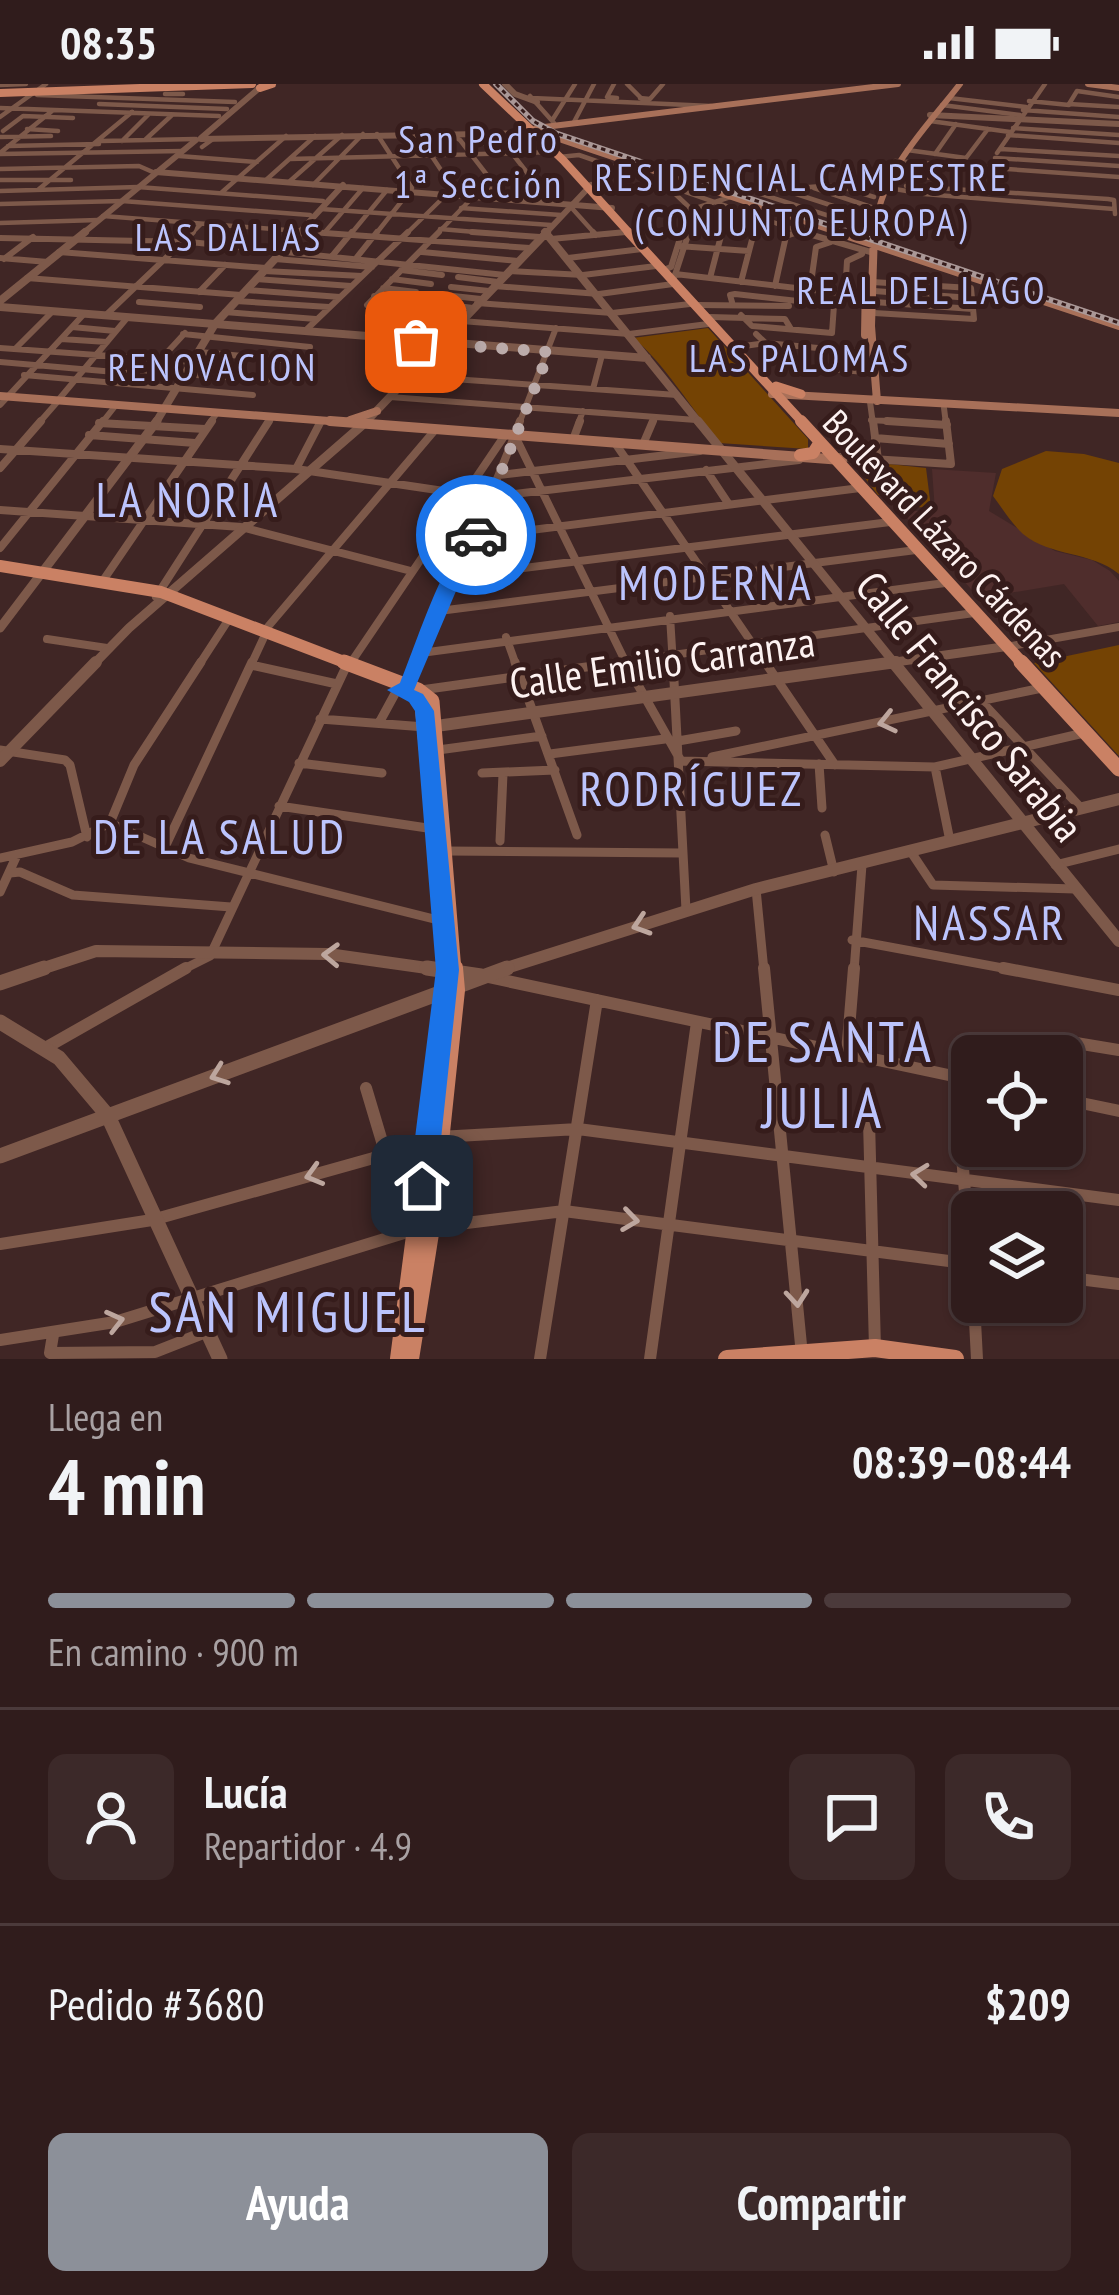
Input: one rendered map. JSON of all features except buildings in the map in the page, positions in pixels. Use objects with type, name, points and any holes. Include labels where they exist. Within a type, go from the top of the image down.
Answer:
[{"type":"main road","name":"Boulevard Lázaro Cárdenas","points":[[487,84],[529,129],[561,153],[709,321],[1119,766]]},
{"type":"main road","points":[[863,89],[898,84]]},
{"type":"main road","points":[[529,129],[911,84]]},
{"type":"main road","points":[[897,162],[957,84]]},
{"type":"main road","points":[[873,401],[866,372],[876,209],[897,162],[957,84]]},
{"type":"main road","points":[[1088,84],[1119,90]]},
{"type":"main road","points":[[1101,84],[1119,90]]},
{"type":"main road","points":[[3,87],[74,93],[211,85]]},
{"type":"main road","points":[[3,87],[261,85]]},
{"type":"main road","points":[[554,124],[732,193]]},
{"type":"main road","points":[[529,129],[872,231],[895,248],[1119,323]]},
{"type":"main road","points":[[873,401],[868,352],[872,231],[885,181]]},
{"type":"main road","name":"Boulevard Lázaro Cárdenas","points":[[608,208],[669,274]]},
{"type":"main road","points":[[872,231],[895,248],[938,254]]},
{"type":"main road","points":[[921,253],[1119,323]]},
{"type":"main road","name":"Boulevard Lázaro Cárdenas","points":[[709,321],[737,347],[818,445],[840,459],[890,522],[1009,646],[1084,734],[1119,766]]},
{"type":"main road","points":[[780,396],[1119,416]]},
{"type":"main road","points":[[780,396],[802,396]]},
{"type":"main road","points":[[4,397],[350,420],[377,411],[387,424],[435,430],[644,442],[731,456],[840,459]]},
{"type":"main road","points":[[873,401],[1119,416]]},
{"type":"main road","points":[[166,407],[700,449],[712,439]]},
{"type":"main road","points":[[350,420],[362,426]]},
{"type":"main road","points":[[731,456],[805,457],[818,445]]},
{"type":"main road","points":[[0,569],[102,582],[162,597],[408,689],[423,704],[438,750],[451,981],[410,1359]]},
{"type":"main road","points":[[43,575],[162,597],[265,633]]},
{"type":"main road","points":[[431,727],[434,829],[451,981]]},
{"type":"main road","points":[[399,1359],[424,1228]]},
{"type":"main road","points":[[728,1359],[875,1355],[955,1359]]},
{"type":"street","points":[[3,87],[26,84]]},
{"type":"street","points":[[17,90],[26,84]]},
{"type":"street","points":[[505,84],[518,96],[533,98],[646,101]]},
{"type":"street","points":[[521,84],[554,124],[578,84],[594,84],[570,124]]},
{"type":"street","points":[[533,98],[536,84]]},
{"type":"street","points":[[547,98],[556,84]]},
{"type":"street","points":[[614,84],[607,97],[719,106]]},
{"type":"street","points":[[991,182],[995,158],[1010,131],[1046,84]]},
{"type":"street","points":[[197,101],[211,85]]},
{"type":"street","points":[[216,101],[233,85]]},
{"type":"street","points":[[0,304],[199,140],[235,102],[261,85]]},
{"type":"street","points":[[211,128],[261,85]]},
{"type":"street","points":[[646,101],[659,85]]},
{"type":"street","points":[[11,210],[89,152],[161,86]]},
{"type":"street","points":[[181,96],[191,86]]},
{"type":"street","points":[[632,86],[646,101]]},
{"type":"street","points":[[104,98],[115,89]]},
{"type":"street","points":[[0,117],[37,90]]},
{"type":"street","points":[[1070,102],[1077,91],[1119,90]]},
{"type":"street","points":[[126,98],[134,92]]},
{"type":"street","points":[[0,154],[74,93],[235,102]]},
{"type":"street","points":[[33,109],[46,100]]},
{"type":"street","points":[[946,101],[1118,121]]},
{"type":"street","points":[[74,118],[84,102]]},
{"type":"street","points":[[932,116],[970,116],[1070,102],[1119,107]]},
{"type":"street","points":[[99,104],[225,113]]},
{"type":"street","points":[[0,108],[53,110],[74,118],[92,112]]},
{"type":"street","points":[[1024,110],[1040,120],[1118,121]]},
{"type":"street","points":[[94,126],[110,112]]},
{"type":"street","points":[[0,117],[225,113]]},
{"type":"street","points":[[123,152],[125,141],[150,114]]},
{"type":"street","points":[[146,140],[172,115]]},
{"type":"street","points":[[932,116],[988,129],[1118,144]]},
{"type":"street","points":[[1,133],[21,117]]},
{"type":"street","points":[[23,132],[49,133],[64,118]]},
{"type":"street","points":[[1040,120],[1040,130]]},
{"type":"street","points":[[1118,121],[1118,144]]},
{"type":"street","points":[[1064,122],[1064,131]]},
{"type":"street","points":[[1089,122],[1090,133]]},
{"type":"street","points":[[935,154],[956,124]]},
{"type":"street","points":[[442,132],[529,129]]},
{"type":"street","points":[[8,146],[529,129]]},
{"type":"street","points":[[907,150],[966,158],[988,129]]},
{"type":"street","points":[[1,133],[58,130]]},
{"type":"street","points":[[1010,131],[1090,133],[1118,144]]},
{"type":"street","points":[[199,140],[415,132]]},
{"type":"street","points":[[305,331],[382,260],[453,184],[415,132]]},
{"type":"street","points":[[442,132],[471,154],[494,184],[488,196]]},
{"type":"street","points":[[476,132],[491,151]]},
{"type":"street","points":[[0,169],[139,166],[154,173],[314,184],[363,134]]},
{"type":"street","points":[[377,134],[410,191]]},
{"type":"street","points":[[290,182],[342,135]]},
{"type":"street","points":[[221,193],[286,136]]},
{"type":"street","points":[[266,180],[315,136]]},
{"type":"street","points":[[367,156],[382,142]]},
{"type":"street","points":[[1000,149],[1118,144]]},
{"type":"street","points":[[1058,162],[1061,148]]},
{"type":"street","points":[[290,159],[601,151]]},
{"type":"street","points":[[511,152],[536,184],[528,200]]},
{"type":"street","points":[[0,154],[180,153],[257,162]]},
{"type":"street","points":[[561,153],[831,242]]},
{"type":"street","points":[[995,158],[1058,162],[1118,173]]},
{"type":"street","points":[[897,162],[1088,179],[1118,173]]},
{"type":"street","points":[[0,180],[71,179]]},
{"type":"street","points":[[238,179],[528,200]]},
{"type":"street","points":[[885,181],[991,182],[1119,194]]},
{"type":"street","points":[[692,208],[751,190],[832,183],[885,181],[923,181],[1112,199],[1115,212],[920,195],[885,181]]},
{"type":"street","points":[[832,183],[872,231]]},
{"type":"street","points":[[805,185],[872,231]]},
{"type":"street","points":[[340,186],[410,191]]},
{"type":"street","points":[[0,628],[154,426],[215,324],[340,186]]},
{"type":"street","points":[[0,761],[5,750],[162,597],[248,529],[362,426],[589,186]]},
{"type":"street","points":[[0,191],[138,188],[221,193],[317,210]]},
{"type":"street","points":[[325,232],[363,188]]},
{"type":"street","points":[[777,188],[872,231]]},
{"type":"street","points":[[673,189],[692,208]]},
{"type":"street","points":[[333,255],[387,190]]},
{"type":"street","points":[[751,190],[872,231]]},
{"type":"street","points":[[1005,200],[1006,190]]},
{"type":"street","points":[[357,257],[410,191]]},
{"type":"street","points":[[1037,193],[1037,203]]},
{"type":"street","points":[[447,194],[608,208]]},
{"type":"street","points":[[461,321],[367,305],[473,196]]},
{"type":"street","points":[[0,207],[118,204]]},
{"type":"street","points":[[0,207],[118,204],[344,210],[547,234]]},
{"type":"street","points":[[572,204],[596,235]]},
{"type":"street","points":[[461,208],[561,215]]},
{"type":"street","points":[[669,274],[692,208]]},
{"type":"street","points":[[710,278],[723,228],[755,216]]},
{"type":"street","points":[[0,223],[101,218],[201,224],[244,232]]},
{"type":"street","points":[[741,282],[755,226],[770,221]]},
{"type":"street","points":[[106,315],[201,224]]},
{"type":"street","points":[[236,242],[220,240],[231,229],[300,230],[530,248]]},
{"type":"street","points":[[440,229],[626,232]]},
{"type":"street","points":[[775,286],[786,236],[799,231]]},
{"type":"street","points":[[810,290],[816,247],[872,231]]},
{"type":"street","points":[[845,294],[847,261],[872,231]]},
{"type":"street","name":"Calle Francisco Sarabia","points":[[547,234],[1119,940]]},
{"type":"street","points":[[0,238],[79,236],[372,267]]},
{"type":"street","points":[[2,260],[33,237]]},
{"type":"street","points":[[466,256],[476,244]]},
{"type":"street","points":[[681,246],[749,251]]},
{"type":"street","points":[[568,258],[642,249]]},
{"type":"street","points":[[59,252],[362,276]]},
{"type":"street","points":[[422,252],[518,261]]},
{"type":"street","points":[[278,255],[333,255],[411,264],[456,274],[491,289],[612,313],[732,302],[826,305],[823,332],[752,326],[741,315],[629,334],[384,316]]},
{"type":"street","points":[[2,260],[48,262]]},
{"type":"street","points":[[175,305],[226,265]]},
{"type":"street","points":[[401,270],[442,275]]},
{"type":"street","points":[[451,287],[599,294],[669,274]]},
{"type":"street","points":[[444,295],[584,275],[669,274],[973,309]]},
{"type":"street","points":[[27,278],[241,295],[328,307]]},
{"type":"street","points":[[256,279],[351,286]]},
{"type":"street","points":[[392,279],[430,284]]},
{"type":"street","points":[[99,295],[112,285]]},
{"type":"street","points":[[382,288],[416,292]]},
{"type":"street","points":[[971,288],[974,319],[872,297],[971,288]]},
{"type":"street","points":[[433,303],[491,289]]},
{"type":"street","points":[[241,295],[340,297]]},
{"type":"street","points":[[374,296],[417,302],[391,339]]},
{"type":"street","points":[[872,297],[972,298]]},
{"type":"street","points":[[140,302],[200,307]]},
{"type":"street","points":[[0,304],[52,312],[647,358]]},
{"type":"street","points":[[15,349],[52,312]]},
{"type":"street","points":[[225,312],[316,319]]},
{"type":"street","points":[[4,397],[84,314]]},
{"type":"street","points":[[0,468],[127,318]]},
{"type":"street","points":[[376,326],[445,340]]},
{"type":"street","points":[[72,328],[116,331]]},
{"type":"street","points":[[379,723],[408,689],[453,577],[476,537],[556,328]]},
{"type":"street","points":[[161,359],[186,332],[310,347]]},
{"type":"street","points":[[755,334],[790,366],[866,372]]},
{"type":"street","points":[[62,339],[107,341]]},
{"type":"street","points":[[737,347],[766,343],[868,352]]},
{"type":"street","points":[[0,348],[161,359],[235,356],[294,361]]},
{"type":"street","points":[[593,389],[602,355]]},
{"type":"street","points":[[218,376],[235,356]]},
{"type":"street","points":[[0,548],[150,358]]},
{"type":"street","points":[[0,362],[267,380]]},
{"type":"street","points":[[24,375],[253,395]]},
{"type":"street","points":[[410,376],[677,395]]},
{"type":"street","points":[[390,397],[696,420]]},
{"type":"street","points":[[873,401],[878,460]]},
{"type":"street","points":[[840,459],[951,464],[944,407]]},
{"type":"street","points":[[574,437],[583,411]]},
{"type":"street","points":[[102,582],[217,413]]},
{"type":"street","points":[[162,597],[201,523],[272,417]]},
{"type":"street","points":[[644,442],[654,418]]},
{"type":"street","points":[[872,420],[947,425]]},
{"type":"street","points":[[296,469],[321,421]]},
{"type":"street","points":[[99,423],[205,429]]},
{"type":"street","points":[[165,847],[265,633],[435,430]]},
{"type":"street","points":[[512,434],[537,471],[664,739],[681,761]]},
{"type":"street","points":[[47,1048],[114,1005],[210,956],[337,684],[464,494],[512,434]]},
{"type":"street","points":[[89,435],[195,443]]},
{"type":"street","points":[[875,438],[949,444]]},
{"type":"street","points":[[615,442],[835,765]]},
{"type":"street","points":[[0,449],[296,469],[464,494]]},
{"type":"street","points":[[499,475],[700,449]]},
{"type":"street","points":[[489,497],[706,470],[731,456]]},
{"type":"street","points":[[706,470],[728,503]]},
{"type":"street","points":[[476,537],[860,488]]},
{"type":"street","points":[[0,510],[248,529],[411,571]]},
{"type":"street","points":[[453,577],[890,522]]},
{"type":"street","points":[[439,611],[916,550]]},
{"type":"street","points":[[422,651],[944,582]]},
{"type":"street","points":[[408,689],[675,657],[974,613]]},
{"type":"street","points":[[670,618],[686,910]]},
{"type":"street","points":[[0,858],[87,837],[110,823],[134,765],[226,622]]},
{"type":"street","points":[[1009,646],[1119,627]]},
{"type":"street","points":[[47,639],[107,648]]},
{"type":"street","points":[[507,640],[577,835]]},
{"type":"street","name":"Calle Emilio Carranza","points":[[320,719],[431,727],[1009,646]]},
{"type":"street","points":[[251,664],[337,684]]},
{"type":"street","points":[[681,761],[820,737],[1042,688]]},
{"type":"street","points":[[981,701],[1081,808]]},
{"type":"street","points":[[678,741],[736,730]]},
{"type":"street","points":[[706,759],[935,767],[1084,734]]},
{"type":"street","points":[[438,750],[542,736]]},
{"type":"street","points":[[550,754],[664,739]]},
{"type":"street","points":[[5,750],[65,760],[70,765],[87,837]]},
{"type":"street","points":[[299,764],[382,773]]},
{"type":"street","points":[[819,764],[823,808]]},
{"type":"street","points":[[935,767],[950,841]]},
{"type":"street","points":[[482,773],[555,770]]},
{"type":"street","points":[[500,841],[503,774]]},
{"type":"street","points":[[0,1156],[451,981],[482,976],[756,889],[1119,799]]},
{"type":"street","points":[[279,806],[434,829]]},
{"type":"street","points":[[110,823],[165,847],[251,873],[442,921]]},
{"type":"street","points":[[825,835],[834,872]]},
{"type":"street","points":[[1054,865],[1119,849]]},
{"type":"street","points":[[447,851],[682,853]]},
{"type":"street","points":[[911,852],[933,885],[1075,889]]},
{"type":"street","points":[[0,892],[17,854]]},
{"type":"street","points":[[847,1053],[852,940],[862,865]]},
{"type":"street","points":[[10,873],[20,872],[73,895],[231,908]]},
{"type":"street","points":[[756,889],[802,1356]]},
{"type":"street","points":[[852,940],[1119,990]]},
{"type":"street","points":[[0,983],[96,951],[328,954],[451,981]]},
{"type":"street","points":[[482,976],[951,1075]]},
{"type":"street","points":[[540,1359],[597,1000]]},
{"type":"street","points":[[0,1022],[47,1048],[75,1071],[108,1115],[152,1220],[220,1359]]},
{"type":"street","points":[[650,1359],[697,1022]]},
{"type":"street","points":[[1083,1043],[1119,1050]]},
{"type":"street","points":[[366,1088],[386,1155]]},
{"type":"street","points":[[1083,1103],[1119,1111]]},
{"type":"street","points":[[869,1120],[875,1355]]},
{"type":"street","points":[[0,1244],[152,1220],[432,1140],[578,1130],[1119,1200]]},
{"type":"street","points":[[962,1167],[964,1191]]},
{"type":"street","points":[[0,1340],[52,1335],[190,1301],[424,1228],[564,1211],[951,1262]]},
{"type":"street","points":[[1083,1279],[1119,1284]]},
{"type":"street","points":[[975,1323],[977,1359]]},
{"type":"street","points":[[52,1335],[50,1353],[141,1353],[206,1332]]},
{"type":"shaded area","points":[[708,328],[808,439],[808,449],[719,443],[633,338]]},
{"type":"shaded area","points":[[1046,451],[1119,463],[1119,574],[1096,561],[1034,541],[1019,530],[993,496],[1002,469]]},
{"type":"shaded area","points":[[851,460],[926,468],[931,508],[903,506],[890,494],[878,495]]},
{"type":"shaded area","points":[[932,469],[996,473],[989,511],[1055,551],[1092,560],[1110,571],[1119,581],[1119,622],[1098,626],[1064,584],[979,598],[901,511],[935,511]]},
{"type":"shaded area","points":[[1119,645],[1119,756],[1034,663]]},
{"type":"railway","points":[[496,84],[533,121],[555,133],[1119,323]]},
{"type":"way so far","points":[[416,342],[549,352],[476,535]]},
{"type":"district","name":"San Pedro 1ª Sección","points":[[479,160]]},
{"type":"district","name":"RESIDENCIAL CAMPESTRE (CONJUNTO EUROPA)","points":[[802,198]]},
{"type":"district","name":"LAS DALIAS","points":[[229,236]]},
{"type":"district","name":"REAL DEL LAGO","points":[[922,289]]},
{"type":"district","name":"LAS PALOMAS","points":[[800,357]]},
{"type":"district","name":"RENOVACION","points":[[213,366]]},
{"type":"district","name":"LA NORIA","points":[[188,499]]},
{"type":"district","name":"MODERNA","points":[[716,582]]},
{"type":"district","name":"RODRÍGUEZ","points":[[692,788]]},
{"type":"district","name":"DE LA SALUD","points":[[220,836]]},
{"type":"district","name":"NASSAR","points":[[990,922]]},
{"type":"district","name":"DE SANTA JULIA","points":[[823,1074]]},
{"type":"district","name":"SAN MIGUEL","points":[[288,1311]]},
{"type":"route","points":[[422,1186],[447,970],[423,704],[397,690],[408,686],[453,577],[476,535]]}]
